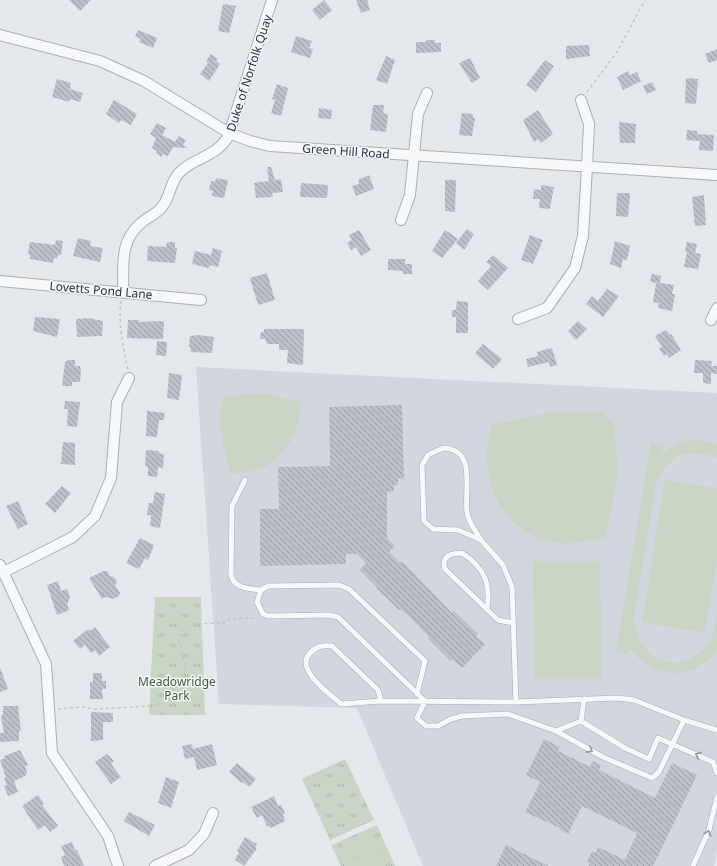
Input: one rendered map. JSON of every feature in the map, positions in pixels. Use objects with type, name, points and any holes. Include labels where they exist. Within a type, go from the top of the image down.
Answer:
[{"type":"street","name":"Duke of Norfolk Quay","points":[[123,291],[123,253],[129,237],[142,222],[162,207],[175,179],[182,171],[216,151],[223,144],[229,133],[272,0]]},
{"type":"street","name":"Green Hill Road","points":[[0,34],[76,53],[127,72],[229,133],[250,141],[270,146],[717,175]]},
{"type":"street","points":[[401,220],[410,195],[418,114],[427,93]]},
{"type":"street","points":[[518,319],[547,308],[575,268],[583,236],[588,167],[589,124],[581,100]]},
{"type":"street","name":"Lovetts Pond Lane","points":[[0,281],[123,291],[201,300]]},
{"type":"street","points":[[711,320],[717,308]]},
{"type":"street","points":[[118,866],[108,836],[52,753],[46,664],[2,569],[73,537],[95,516],[110,478],[117,402],[129,378]]},
{"type":"street","points":[[154,866],[189,850],[204,834],[213,813]]},
{"type":"lane","points":[[480,540],[467,512],[466,468],[464,460],[456,450],[443,448],[436,450],[428,455],[422,465],[424,521],[433,529],[458,530],[480,540],[497,556],[508,574],[512,587],[516,702]]},
{"type":"lane","points":[[245,480],[232,506],[232,580],[240,587],[261,590],[268,586],[339,585],[349,589],[425,661],[417,694]]},
{"type":"lane","points":[[487,610],[489,596],[484,576],[478,566],[462,553],[449,555],[445,558],[445,569],[487,610],[498,620],[513,623]]},
{"type":"lane","points":[[261,590],[257,602],[264,614],[268,616],[329,615],[338,617],[425,701]]},
{"type":"lane","points":[[381,701],[378,690],[332,646],[322,645],[315,648],[308,656],[306,662],[310,675],[341,704],[381,701],[516,702],[617,698],[634,700],[684,720],[717,730]]},
{"type":"lane","points":[[581,721],[584,699]]},
{"type":"lane","points":[[425,701],[418,718],[426,726],[438,726],[451,718],[462,716],[508,714],[556,731],[603,757],[652,778],[659,772],[684,720]]},
{"type":"lane","points":[[556,731],[581,721]]},
{"type":"lane","points":[[581,721],[625,748],[648,759],[658,738],[713,762],[717,773]]},
{"type":"lane","points":[[693,866],[709,830],[717,797]]},
{"type":"path","points":[[581,100],[617,52],[645,0]]},
{"type":"path","points":[[123,291],[120,314],[121,336],[129,378]]},
{"type":"path","points":[[49,708],[82,707],[95,709],[151,706],[162,703],[177,686],[186,668],[179,639],[183,631],[193,624],[223,623],[229,619],[268,616]]},
{"type":"shaded area","points":[[196,367],[717,393],[717,851],[714,866],[423,866],[357,708],[219,704]]},
{"type":"green space","points":[[264,393],[301,402],[295,431],[285,449],[271,463],[262,468],[231,475],[221,434],[220,413],[222,403],[226,396]]},
{"type":"green space","points":[[551,412],[603,412],[614,424],[618,473],[606,537],[579,542],[558,543],[533,536],[517,526],[505,513],[496,497],[490,480],[487,462],[488,444],[492,425]]},
{"type":"green space","points":[[700,440],[717,444],[717,458],[696,453],[680,456],[666,467],[656,485],[634,618],[637,633],[643,645],[651,654],[662,660],[674,662],[686,661],[697,655],[708,644],[713,633],[717,614],[717,651],[707,661],[696,668],[684,672],[672,673],[660,671],[649,666],[638,658],[629,647],[627,654],[616,652],[651,443],[663,446],[662,453],[684,441]]},
{"type":"green space","points":[[665,480],[717,488],[717,561],[705,633],[642,622]]},
{"type":"green space","points":[[533,561],[600,561],[602,679],[535,679]]},
{"type":"green space","name":"Meadowridge Park","points":[[155,597],[201,597],[205,715],[149,715]]},
{"type":"green space","points":[[345,759],[374,820],[330,840],[302,779]]},
{"type":"green space","points":[[377,825],[395,866],[341,866],[331,845]]},
{"type":"green space","points":[[370,833],[376,846],[348,859],[342,845]]},
{"type":"green space","points":[[378,851],[384,864],[379,866],[351,866],[350,863]]},
{"type":"building","points":[[69,0],[91,0],[80,11]]},
{"type":"building","points":[[324,0],[332,10],[320,20],[312,10]]},
{"type":"building","points":[[356,0],[367,0],[370,10],[361,13]]},
{"type":"building","points":[[223,4],[236,6],[229,33],[218,31]]},
{"type":"building","points":[[138,30],[157,38],[153,48],[139,42],[141,39],[135,36]]},
{"type":"building","points":[[296,36],[312,41],[309,48],[313,49],[310,58],[291,52]]},
{"type":"building","points":[[426,40],[435,40],[435,43],[441,43],[441,52],[416,53],[416,42],[426,42]]},
{"type":"building","points":[[589,45],[590,56],[566,59],[566,46]]},
{"type":"building","points":[[717,49],[717,60],[709,63],[705,54]]},
{"type":"building","points":[[211,54],[218,59],[216,61],[220,64],[209,81],[200,74],[208,63],[206,61]]},
{"type":"building","points":[[386,56],[395,60],[387,84],[376,80]]},
{"type":"building","points":[[470,58],[480,78],[472,83],[459,63]]},
{"type":"building","points":[[545,60],[554,66],[536,92],[526,85]]},
{"type":"building","points":[[628,71],[630,75],[637,72],[641,81],[623,90],[617,77]]},
{"type":"building","points":[[686,78],[698,79],[696,104],[685,103]]},
{"type":"building","points":[[57,79],[71,83],[70,89],[83,93],[80,102],[70,99],[69,102],[52,97]]},
{"type":"building","points":[[652,82],[656,90],[647,94],[643,86]]},
{"type":"building","points":[[277,84],[288,88],[281,116],[271,113],[275,100],[272,99]]},
{"type":"building","points":[[114,100],[137,114],[131,125],[121,120],[119,123],[106,114]]},
{"type":"building","points":[[373,105],[384,105],[383,113],[388,115],[386,132],[370,130]]},
{"type":"building","points":[[319,108],[332,110],[331,119],[318,118]]},
{"type":"building","points":[[538,110],[553,134],[541,143],[538,139],[534,142],[523,120]]},
{"type":"building","points":[[462,113],[473,114],[473,118],[475,118],[472,136],[459,135]]},
{"type":"building","points":[[619,122],[636,124],[635,143],[620,143]]},
{"type":"building","points":[[157,123],[166,128],[162,135],[175,142],[179,136],[186,140],[183,145],[188,148],[173,147],[168,156],[163,154],[161,157],[156,153],[157,151],[152,148],[156,138],[150,134]]},
{"type":"building","points":[[687,130],[697,131],[697,134],[714,135],[713,151],[699,150],[700,141],[686,140]]},
{"type":"building","points":[[267,167],[271,167],[275,180],[281,179],[283,192],[272,193],[273,197],[256,198],[254,183],[269,181]]},
{"type":"building","points":[[369,175],[374,189],[356,196],[352,186],[359,184],[358,180]]},
{"type":"building","points":[[216,178],[228,180],[224,198],[212,196],[213,191],[209,190],[211,181],[215,182]]},
{"type":"building","points":[[445,180],[456,180],[455,212],[445,211]]},
{"type":"building","points":[[301,183],[328,185],[327,198],[300,197]]},
{"type":"building","points":[[541,185],[554,187],[550,209],[539,208],[540,199],[533,199],[534,189],[541,190]]},
{"type":"building","points":[[617,193],[630,193],[628,217],[616,216]]},
{"type":"building","points":[[704,195],[706,225],[695,226],[692,197]]},
{"type":"building","points":[[467,229],[474,234],[464,250],[456,243]]},
{"type":"building","points":[[359,230],[371,250],[361,256],[356,247],[351,250],[347,243],[352,240],[349,235]]},
{"type":"building","points":[[445,230],[458,239],[442,258],[432,251]]},
{"type":"building","points":[[530,235],[543,240],[533,264],[521,260]]},
{"type":"building","points":[[78,238],[91,241],[90,246],[103,248],[100,262],[73,256]]},
{"type":"building","points":[[56,240],[63,241],[61,255],[58,255],[57,259],[54,258],[53,263],[30,259],[30,255],[28,254],[30,242],[55,245]]},
{"type":"building","points":[[615,241],[630,246],[627,260],[623,259],[621,268],[610,264]]},
{"type":"building","points":[[167,242],[175,242],[175,248],[177,248],[175,263],[147,261],[148,246],[166,247]]},
{"type":"building","points":[[687,242],[697,244],[695,253],[701,254],[698,269],[684,267]]},
{"type":"building","points":[[213,248],[222,251],[218,267],[210,265],[209,268],[192,264],[195,251],[211,255]]},
{"type":"building","points":[[493,255],[508,268],[488,290],[478,281],[491,266],[486,262]]},
{"type":"building","points":[[388,259],[405,259],[405,264],[412,264],[412,274],[403,274],[403,271],[388,270]]},
{"type":"building","points":[[267,273],[275,300],[258,305],[250,278]]},
{"type":"building","points":[[652,274],[661,276],[660,283],[674,285],[672,294],[675,294],[672,311],[658,308],[659,303],[653,302],[656,283],[650,281]]},
{"type":"building","points":[[607,289],[619,296],[603,317],[586,304],[592,296],[598,301]]},
{"type":"building","points":[[457,301],[468,302],[468,333],[456,333],[456,317],[452,317],[452,310],[456,310]]},
{"type":"building","points":[[35,317],[60,319],[57,337],[33,331]]},
{"type":"building","points":[[88,318],[103,321],[102,336],[77,337],[76,319]]},
{"type":"building","points":[[128,320],[139,320],[139,322],[164,321],[163,339],[127,338]]},
{"type":"building","points":[[578,321],[587,329],[576,340],[568,331]]},
{"type":"building","points":[[264,329],[304,329],[303,365],[287,363],[288,350],[279,350],[279,344],[267,344],[265,339],[260,339],[261,332],[264,332]]},
{"type":"building","points":[[666,330],[670,335],[671,334],[681,350],[669,358],[667,354],[664,356],[659,349],[662,347],[655,336]]},
{"type":"building","points":[[198,335],[214,337],[212,353],[191,352],[191,347],[189,347],[190,336]]},
{"type":"building","points":[[157,341],[167,342],[166,356],[156,355]]},
{"type":"building","points":[[483,344],[502,359],[493,369],[475,353]]},
{"type":"building","points":[[552,348],[557,365],[550,367],[549,362],[528,367],[526,359],[538,356],[537,352]]},
{"type":"building","points":[[68,360],[75,360],[75,366],[80,366],[80,382],[72,382],[72,386],[62,386],[65,362]]},
{"type":"building","points":[[695,360],[712,361],[711,366],[717,366],[717,374],[711,373],[711,384],[703,383],[703,373],[694,373]]},
{"type":"building","points":[[169,373],[182,375],[179,400],[167,398]]},
{"type":"building","points":[[65,401],[80,402],[77,427],[67,426],[68,409],[64,409]]},
{"type":"building","points":[[402,405],[404,479],[398,478],[398,485],[394,485],[394,491],[387,492],[387,538],[395,546],[389,552],[400,563],[402,561],[452,613],[454,611],[478,634],[476,636],[485,644],[462,668],[452,659],[451,661],[410,617],[400,609],[399,610],[376,588],[377,587],[360,570],[366,563],[357,554],[346,554],[346,564],[260,566],[260,509],[279,509],[278,467],[330,466],[329,407]]},
{"type":"building","points":[[147,411],[165,413],[164,420],[159,420],[157,437],[146,436]]},
{"type":"building","points":[[63,442],[75,443],[75,465],[61,464]]},
{"type":"building","points":[[146,450],[159,451],[158,453],[164,454],[163,468],[158,467],[157,477],[148,476],[148,467],[145,466]]},
{"type":"building","points":[[62,486],[71,493],[55,513],[45,504]]},
{"type":"building","points":[[155,492],[165,494],[160,528],[150,526],[151,515],[147,515],[149,503],[153,503]]},
{"type":"building","points":[[18,501],[28,524],[18,529],[6,506]]},
{"type":"building","points":[[140,538],[154,545],[148,560],[145,558],[139,569],[126,563]]},
{"type":"building","points":[[107,571],[110,576],[114,577],[117,581],[115,585],[120,593],[119,596],[113,599],[105,597],[102,599],[89,578]]},
{"type":"building","points":[[58,581],[61,591],[67,589],[70,597],[67,604],[69,610],[57,615],[47,585]]},
{"type":"building","points":[[95,627],[110,647],[99,656],[95,650],[91,653],[85,645],[80,649],[73,641],[88,629],[90,631]]},
{"type":"building","points":[[0,667],[8,689],[0,692]]},
{"type":"building","points":[[93,673],[102,673],[102,681],[106,681],[106,689],[102,689],[103,699],[90,699],[90,682],[93,682]]},
{"type":"building","points":[[3,706],[18,706],[21,731],[19,731],[19,741],[0,742],[0,733],[4,733],[1,717],[3,714]]},
{"type":"building","points":[[91,712],[113,713],[113,722],[103,722],[103,740],[91,741]]},
{"type":"building","points":[[544,739],[560,747],[558,751],[590,767],[593,761],[601,765],[599,770],[655,798],[672,763],[697,775],[653,866],[589,866],[590,864],[587,862],[592,851],[595,853],[598,847],[625,860],[637,833],[582,806],[568,834],[560,830],[560,828],[525,812],[540,782],[526,775]]},
{"type":"building","points":[[192,744],[193,749],[212,744],[217,765],[197,770],[194,757],[185,759],[182,746]]},
{"type":"building","points":[[20,750],[28,765],[25,766],[27,772],[25,776],[14,781],[18,792],[8,796],[4,786],[7,785],[4,778],[6,778],[0,760],[5,758],[4,756]]},
{"type":"building","points":[[107,754],[114,761],[111,764],[121,777],[111,784],[95,762]]},
{"type":"building","points":[[237,763],[256,779],[249,787],[229,772]]},
{"type":"building","points":[[166,777],[179,782],[171,808],[158,803]]},
{"type":"building","points":[[38,795],[44,804],[42,805],[58,826],[50,832],[45,825],[38,830],[22,806]]},
{"type":"building","points":[[274,796],[278,806],[281,805],[285,813],[283,814],[285,821],[271,828],[267,826],[262,815],[257,818],[251,807]]},
{"type":"building","points":[[129,812],[155,825],[149,836],[124,821]]},
{"type":"building","points":[[245,837],[257,844],[255,847],[257,848],[244,866],[235,860],[239,852],[237,851]]},
{"type":"building","points":[[72,842],[84,866],[64,866],[61,857],[65,855],[61,846]]},
{"type":"building","points":[[506,845],[536,860],[549,866],[496,866]]}]
